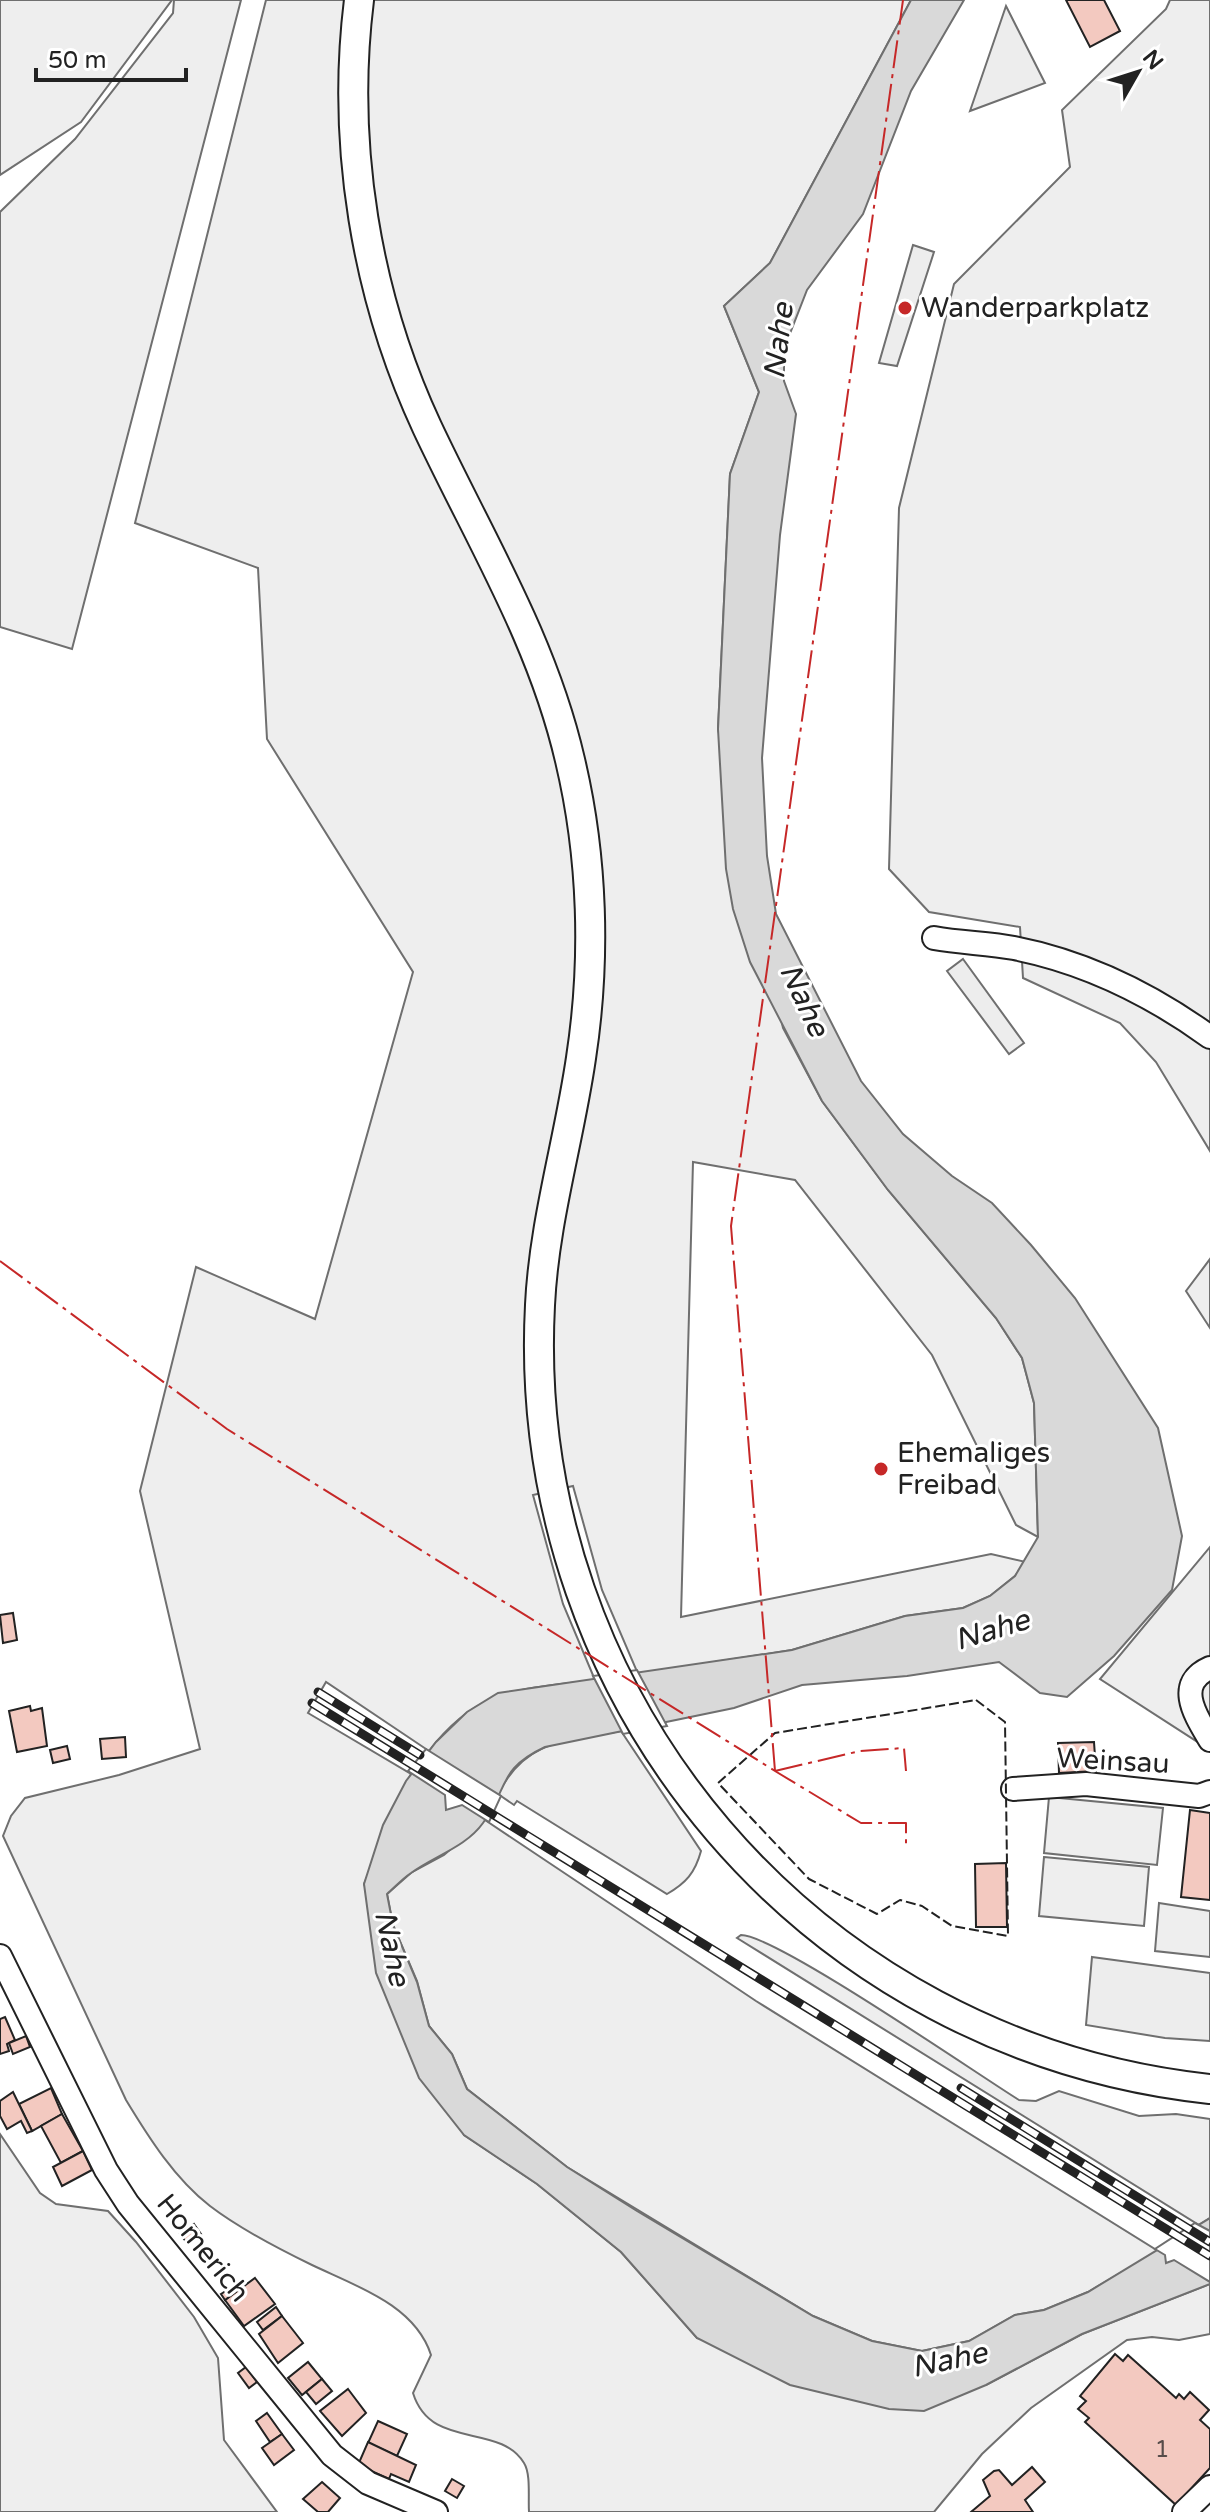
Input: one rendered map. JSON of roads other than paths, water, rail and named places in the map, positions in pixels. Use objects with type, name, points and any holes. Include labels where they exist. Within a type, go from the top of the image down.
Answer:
[{"type":"main road","points":[[359,0],[356,149],[365,227],[384,311],[430,432],[506,581],[543,668],[570,760],[585,845],[590,932],[586,1019],[554,1194],[540,1302],[540,1393],[554,1490],[583,1597],[614,1672],[657,1749],[709,1821],[764,1881],[819,1931],[851,1955],[939,2009],[1061,2060],[1152,2082],[1210,2089]]},
{"type":"street","points":[[934,938],[1010,948],[1087,969],[1159,1004],[1210,1037]]},
{"type":"street","name":"Weinsau","points":[[1210,1668],[1195,1679],[1190,1693],[1192,1708],[1210,1740]]},
{"type":"street","name":"Weinsau","points":[[1013,1789],[1086,1784],[1199,1796],[1210,1792]]},
{"type":"street","name":"Homerich","points":[[0,1956],[106,2170],[128,2204],[332,2455],[368,2483],[436,2512]]},
{"type":"street","points":[[1184,2512],[1210,2487]]},
{"type":"water","name":"Nahe","points":[[911,0],[964,0],[911,91],[863,214],[807,290],[784,349],[784,381],[796,414],[780,535],[762,758],[767,856],[776,914],[861,1081],[903,1134],[952,1176],[992,1203],[1031,1245],[1075,1298],[1158,1428],[1182,1536],[1172,1590],[1114,1656],[1067,1697],[1040,1693],[999,1662],[907,1676],[802,1685],[734,1708],[545,1747],[512,1771],[483,1823],[468,1839],[411,1873],[387,1894],[393,1925],[417,1982],[429,2026],[452,2054],[467,2089],[567,2167],[637,2211],[813,2316],[872,2341],[922,2351],[969,2341],[1015,2315],[1044,2310],[1088,2292],[1210,2218],[1210,2284],[1082,2334],[986,2385],[924,2411],[889,2409],[790,2385],[697,2338],[621,2252],[537,2184],[464,2135],[419,2078],[376,1973],[364,1884],[383,1825],[406,1781],[436,1742],[467,1712],[498,1693],[792,1650],[905,1616],[963,1608],[990,1596],[1015,1576],[1038,1537],[1034,1403],[1022,1358],[996,1318],[888,1190],[822,1101],[750,962],[733,909],[726,869],[718,729],[730,474],[759,392],[724,306],[770,263]]},
{"type":"railway","points":[[318,1692],[420,1755]]},
{"type":"railway","points":[[312,1703],[1210,2256]]},
{"type":"railway","points":[[961,2088],[1210,2242]]},
{"type":"place","name":"Wanderparkplatz","points":[[905,308]]},
{"type":"place","name":"Ehemaliges Freibad","points":[[881,1469]]}]
